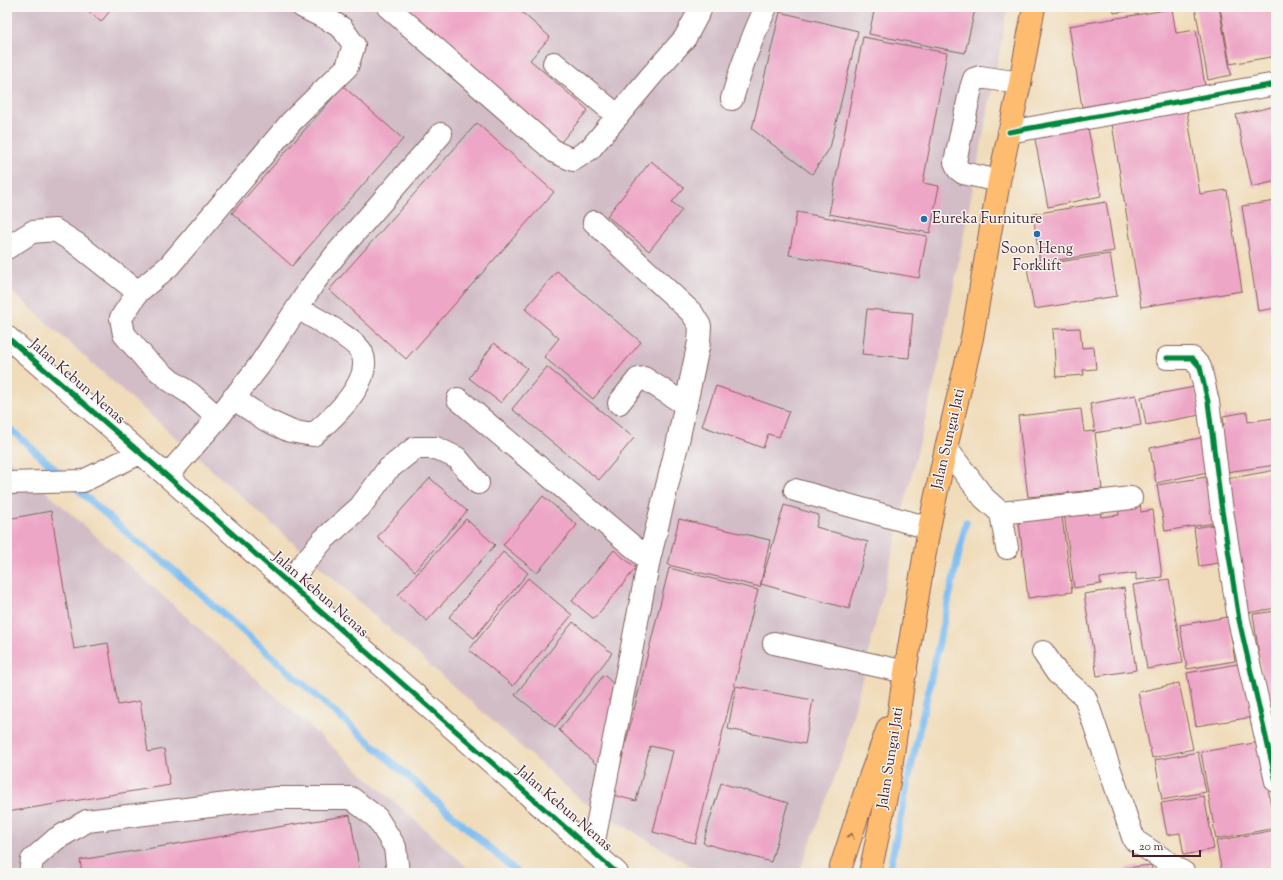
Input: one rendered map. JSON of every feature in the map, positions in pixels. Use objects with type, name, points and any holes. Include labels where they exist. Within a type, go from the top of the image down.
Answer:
[{"type":"main road","name":"Jalan Sungai Jati","points":[[870,873],[889,782],[904,681],[930,528],[946,448],[972,338],[999,181],[1020,83],[1034,7]]},
{"type":"main road","points":[[839,873],[870,777],[904,681]]},
{"type":"street","points":[[218,418],[191,394],[147,361],[124,334],[121,318],[138,292],[169,266],[291,122],[347,67],[354,45],[342,28],[303,7]]},
{"type":"street","points":[[388,7],[555,152],[573,160],[590,149],[685,38],[700,8]]},
{"type":"street","points":[[732,100],[741,68],[766,7]]},
{"type":"street","points":[[554,63],[618,116]]},
{"type":"street","points":[[999,181],[963,173],[958,169],[955,162],[970,88],[974,79],[980,77],[1020,83]]},
{"type":"street","points":[[1010,132],[1276,84]]},
{"type":"street","points":[[167,476],[218,418],[259,366],[315,281],[337,253],[441,134]]},
{"type":"street","points":[[594,222],[692,313],[700,326],[699,342],[678,442],[649,560],[609,865]]},
{"type":"street","points":[[7,248],[32,232],[55,230],[77,244],[138,292]]},
{"type":"street","points":[[233,398],[266,420],[278,426],[290,431],[313,435],[329,422],[341,409],[359,384],[365,366],[362,352],[344,335],[298,308]]},
{"type":"street","name":"Jalan Kebun Nenas","points":[[7,337],[609,865]]},
{"type":"street","points":[[1167,358],[1192,358],[1200,367],[1208,402],[1221,504],[1239,620],[1276,781]]},
{"type":"street","points":[[619,404],[638,379],[644,378],[686,405]]},
{"type":"street","points":[[458,399],[649,560]]},
{"type":"street","points":[[288,582],[323,540],[360,507],[387,470],[415,448],[436,448],[457,458],[478,482]]},
{"type":"street","points":[[946,448],[984,498],[1001,513],[1008,548]]},
{"type":"street","points":[[7,483],[83,481],[140,453]]},
{"type":"street","points":[[795,490],[930,528]]},
{"type":"street","points":[[1001,513],[1130,498]]},
{"type":"street","points":[[774,643],[904,681]]},
{"type":"street","points":[[1043,652],[1057,673],[1085,697],[1134,840],[1184,873]]},
{"type":"street","points":[[30,873],[32,860],[56,839],[87,821],[276,798],[351,798],[377,818],[395,847],[398,873]]},
{"type":"shaded area","points":[[7,7],[1008,7],[939,363],[844,752],[799,873],[703,873],[582,801],[7,287]]},
{"type":"shaded area","points":[[7,457],[474,873],[7,873]]},
{"type":"building","points":[[84,7],[113,7],[101,22]]},
{"type":"building","points":[[405,7],[516,7],[550,37],[530,60],[588,110],[561,142]]},
{"type":"building","points":[[875,7],[965,7],[975,9],[965,53],[869,34]]},
{"type":"building","points":[[1113,7],[1148,7],[1148,8],[1114,13]]},
{"type":"building","points":[[1195,7],[1219,7],[1231,75],[1208,80]]},
{"type":"building","points":[[1220,7],[1270,7],[1276,42],[1276,56],[1230,64]]},
{"type":"building","points":[[1172,9],[1176,33],[1196,30],[1205,86],[1082,107],[1069,26]]},
{"type":"building","points":[[780,12],[858,31],[830,148],[812,174],[752,129]]},
{"type":"building","points":[[863,37],[947,53],[923,183],[939,186],[930,233],[829,214]]},
{"type":"building","points":[[343,86],[403,139],[292,266],[232,213]]},
{"type":"building","points":[[1186,105],[1200,194],[1227,190],[1242,291],[1141,307],[1111,117]]},
{"type":"building","points":[[1276,106],[1276,181],[1252,187],[1236,115]]},
{"type":"building","points":[[477,123],[554,192],[406,359],[329,290]]},
{"type":"building","points":[[1087,123],[1101,196],[1048,207],[1034,134]]},
{"type":"building","points":[[651,161],[684,188],[672,202],[682,210],[649,251],[607,216]]},
{"type":"building","points":[[1276,201],[1276,308],[1258,311],[1242,206]]},
{"type":"building","points":[[1106,202],[1114,251],[1040,263],[1033,214]]},
{"type":"building","points":[[797,212],[927,236],[919,278],[789,255]]},
{"type":"building","points":[[1110,254],[1117,296],[1034,309],[1027,267]]},
{"type":"building","points":[[557,271],[641,342],[593,399],[544,357],[559,338],[525,309]]},
{"type":"building","points":[[867,309],[913,313],[909,358],[862,354]]},
{"type":"building","points":[[1080,328],[1082,348],[1094,347],[1096,369],[1083,370],[1084,375],[1056,377],[1053,329]]},
{"type":"building","points":[[494,343],[527,368],[501,403],[469,378]]},
{"type":"building","points":[[547,367],[634,438],[599,480],[512,409]]},
{"type":"building","points":[[716,386],[789,411],[779,437],[768,434],[763,448],[702,426]]},
{"type":"building","points":[[1195,387],[1200,415],[1146,425],[1141,397]]},
{"type":"building","points":[[1136,395],[1141,425],[1095,433],[1102,489],[1028,497],[1018,416],[1081,409],[1084,432],[1095,431],[1090,404]]},
{"type":"building","points":[[1247,412],[1248,422],[1273,418],[1276,442],[1276,465],[1226,472],[1220,426],[1224,425],[1223,416]]},
{"type":"building","points":[[1205,437],[1212,471],[1156,483],[1150,448]]},
{"type":"building","points":[[1276,470],[1276,608],[1247,613],[1226,479]]},
{"type":"building","points":[[1212,476],[1219,522],[1165,531],[1157,485]]},
{"type":"building","points":[[430,478],[467,511],[415,571],[377,537]]},
{"type":"building","points":[[543,496],[577,525],[537,573],[503,545]]},
{"type":"building","points":[[1140,501],[1141,512],[1153,510],[1162,577],[1136,580],[1136,573],[1100,578],[1101,584],[1074,588],[1064,513],[1099,508],[1101,517],[1119,515],[1118,504]]},
{"type":"building","points":[[784,505],[819,515],[816,527],[868,542],[849,609],[761,584]]},
{"type":"building","points":[[1061,509],[1072,592],[1028,598],[1018,514]]},
{"type":"building","points":[[51,511],[74,649],[108,643],[118,705],[140,701],[148,752],[164,749],[170,785],[7,812],[7,519]]},
{"type":"building","points":[[466,519],[495,545],[427,621],[398,595]]},
{"type":"building","points":[[679,519],[770,540],[760,587],[668,565]]},
{"type":"building","points":[[1219,524],[1225,562],[1199,566],[1194,528]]},
{"type":"building","points":[[614,550],[636,568],[594,619],[572,601]]},
{"type":"building","points":[[503,552],[528,573],[474,638],[449,617]]},
{"type":"building","points":[[669,568],[758,590],[695,843],[653,832],[673,751],[650,746],[636,801],[613,795]]},
{"type":"building","points":[[528,578],[572,615],[513,686],[469,650]]},
{"type":"building","points":[[1169,579],[1183,663],[1147,669],[1133,585]]},
{"type":"building","points":[[1124,588],[1136,670],[1097,676],[1084,594]]},
{"type":"building","points":[[1276,611],[1276,702],[1266,703],[1253,614]]},
{"type":"building","points":[[1228,617],[1235,661],[1187,669],[1180,625]]},
{"type":"building","points":[[573,622],[612,653],[555,727],[515,695]]},
{"type":"building","points":[[1243,663],[1253,717],[1196,726],[1187,673]]},
{"type":"building","points":[[604,675],[620,690],[605,754],[596,764],[559,730]]},
{"type":"building","points":[[1179,683],[1193,749],[1152,758],[1138,692]]},
{"type":"building","points":[[736,686],[813,700],[805,744],[728,729]]},
{"type":"building","points":[[1260,742],[1275,828],[1216,839],[1201,752]]},
{"type":"building","points":[[1198,752],[1206,792],[1162,800],[1155,760]]},
{"type":"building","points":[[721,783],[788,803],[771,862],[703,843]]},
{"type":"building","points":[[1204,796],[1214,849],[1184,855],[1180,833],[1167,835],[1161,803]]},
{"type":"building","points":[[350,815],[360,873],[82,873],[80,860]]},
{"type":"building","points":[[1275,830],[1276,870],[1260,873],[1222,873],[1216,841]]},
{"type":"building","points":[[1151,865],[1153,873],[1126,873],[1126,868]]},
{"type":"waterway","points":[[7,426],[63,476]]},
{"type":"waterway","points":[[74,486],[136,541],[162,560],[518,873]]},
{"type":"waterway","points":[[889,873],[905,794],[966,522]]},
{"type":"cycle path","points":[[1009,132],[1276,84]]},
{"type":"cycle path","points":[[7,337],[617,873]]},
{"type":"cycle path","points":[[1167,358],[1192,358],[1200,367],[1208,402],[1221,504],[1239,620],[1276,781]]},
{"type":"place","name":"Eureka Furniture","points":[[924,219]]},
{"type":"place","name":"Soon Heng Forklift","points":[[1037,234]]}]
